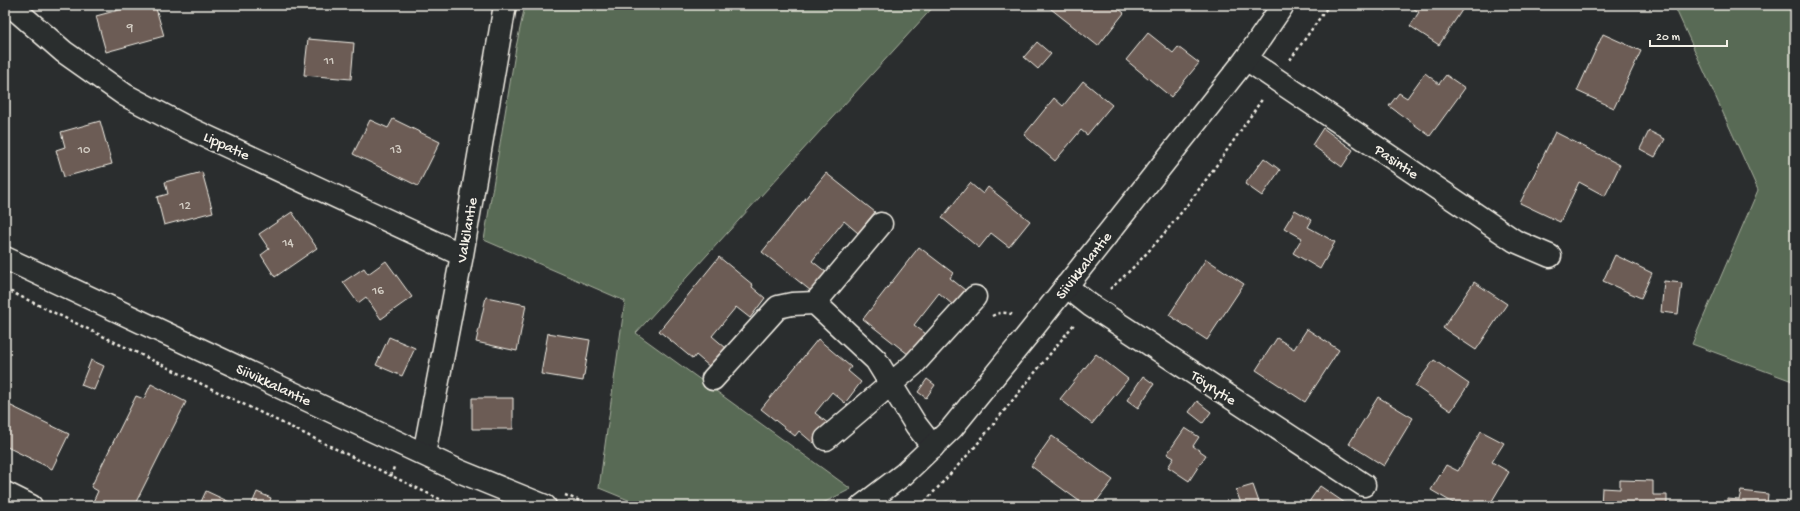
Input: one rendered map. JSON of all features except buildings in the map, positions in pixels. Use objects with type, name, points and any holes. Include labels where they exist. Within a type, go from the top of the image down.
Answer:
[{"type":"street","name":"Lippatie","points":[[10,5],[64,52],[125,95],[186,127],[462,255]]},
{"type":"street","name":"Valkilantie","points":[[424,454],[462,255],[505,5]]},
{"type":"street","name":"Siivikkalantie","points":[[862,506],[904,474],[952,428],[1246,59],[1284,5]]},
{"type":"street","name":"Pasintie","points":[[1246,59],[1515,241],[1550,256]]},
{"type":"street","points":[[713,379],[778,307],[815,303],[881,224]]},
{"type":"street","name":"Siivikkalantie","points":[[5,258],[459,471],[545,506]]},
{"type":"street","name":"Töyrytie","points":[[1066,286],[1090,305],[1364,485]]},
{"type":"street","points":[[826,439],[913,365],[975,297]]},
{"type":"street","points":[[815,303],[876,360],[916,425],[933,447]]},
{"type":"street","points":[[5,493],[32,506]]},
{"type":"path","points":[[921,506],[974,448],[1058,342],[1090,305],[1121,279],[1152,247],[1205,182],[1329,5]]},
{"type":"path","points":[[5,289],[454,506]]},
{"type":"path","points":[[991,316],[1007,312],[1034,327]]},
{"type":"green space","points":[[525,5],[935,5],[636,333],[851,489],[817,506],[643,506],[599,488],[625,301],[484,240],[516,47]]},
{"type":"green space","points":[[1674,5],[1795,5],[1795,382],[1692,344],[1758,190]]}]
